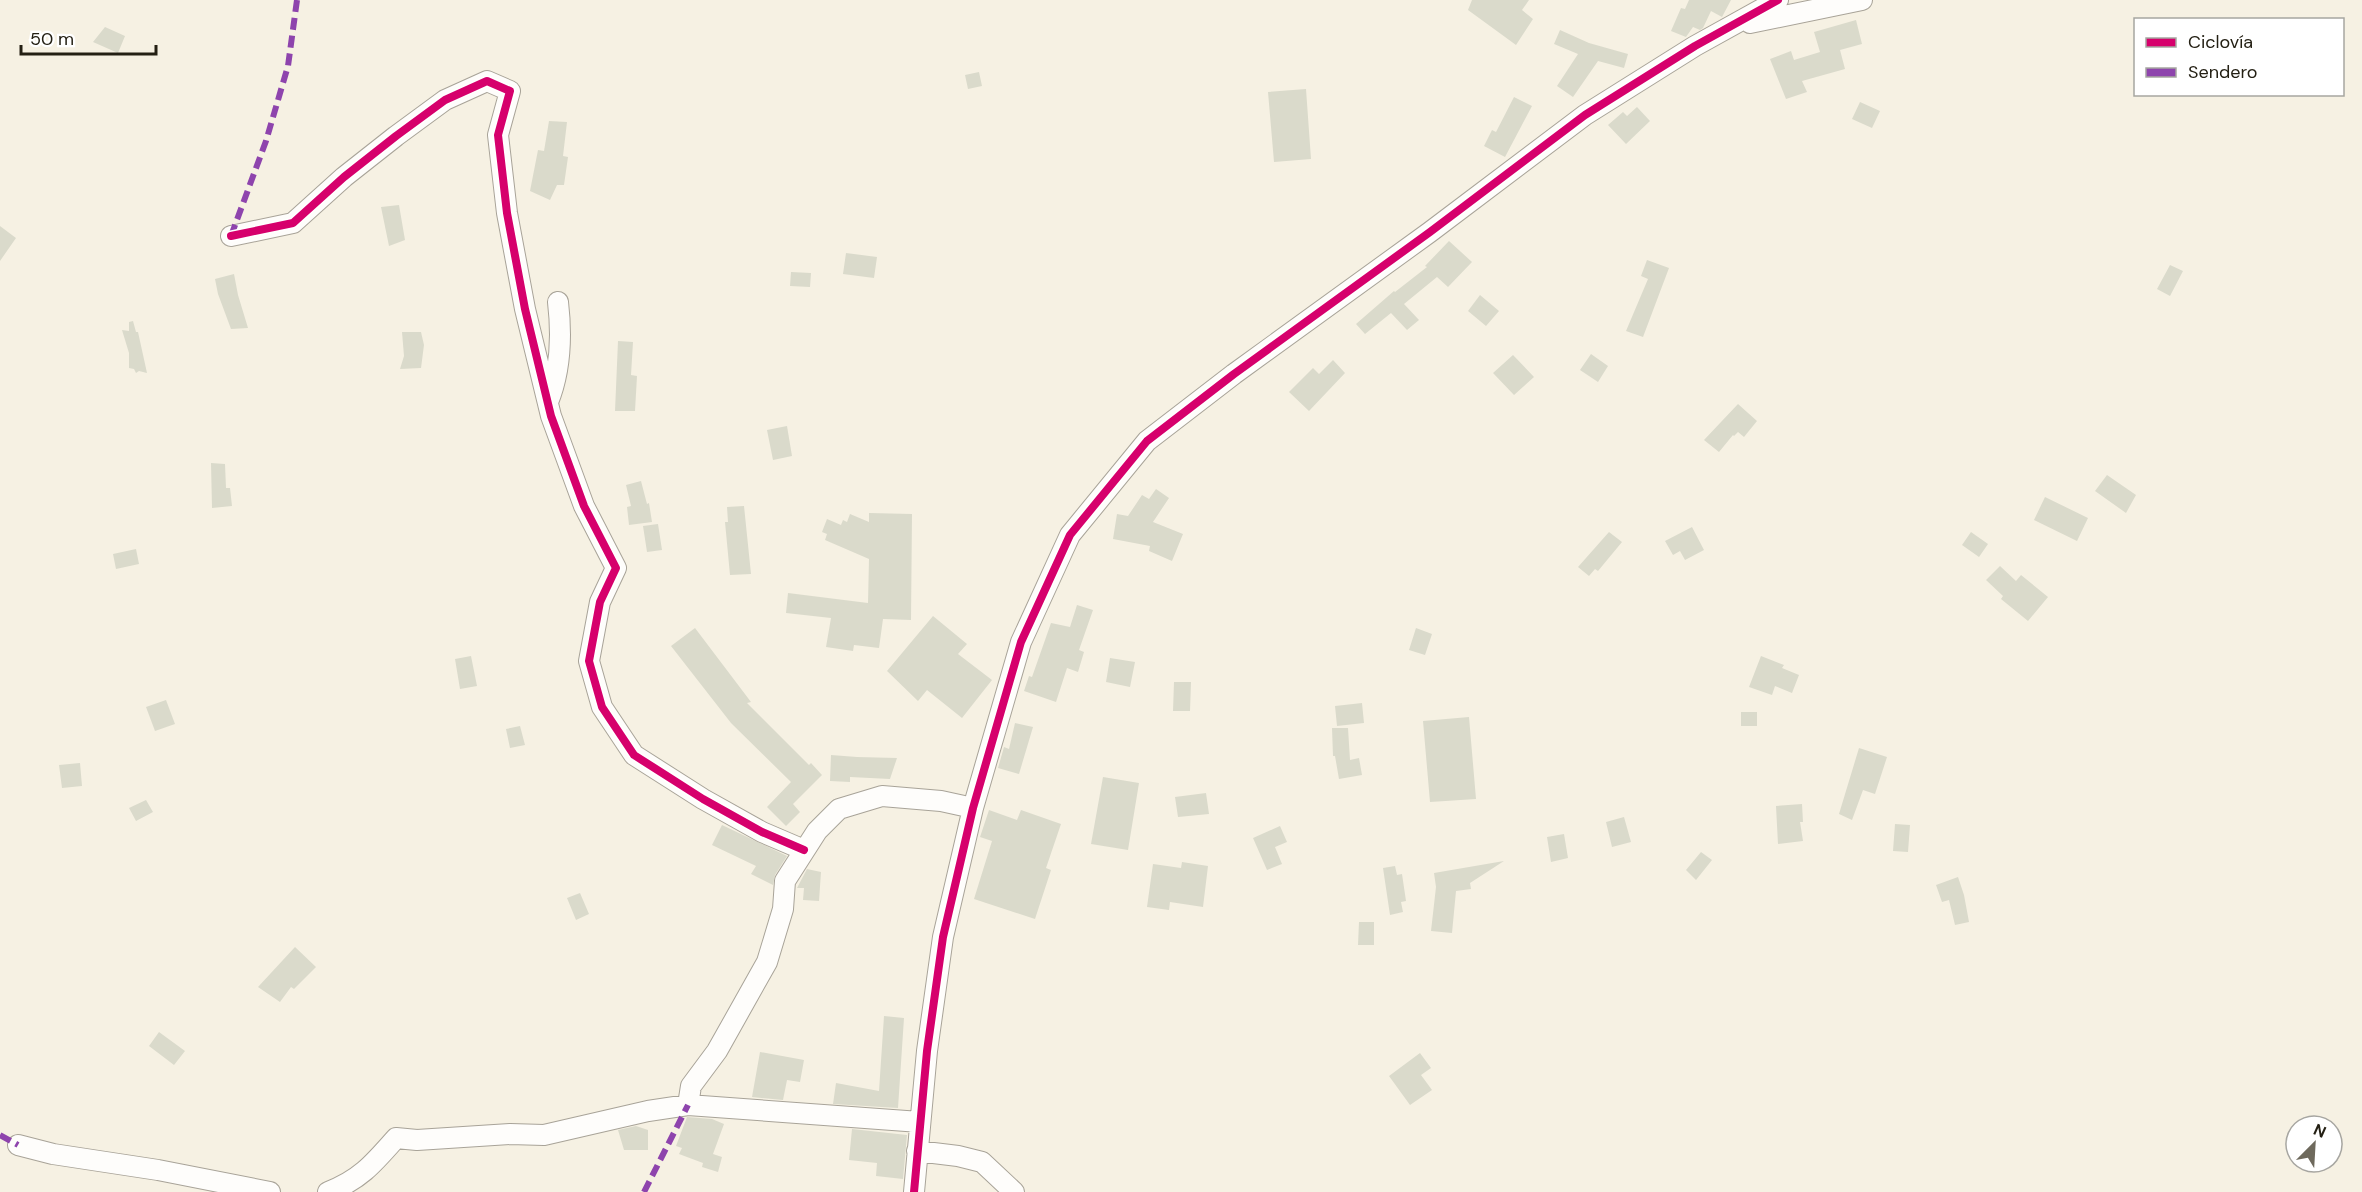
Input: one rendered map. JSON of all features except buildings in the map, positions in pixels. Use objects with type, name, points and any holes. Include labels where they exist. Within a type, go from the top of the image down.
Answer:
[{"type":"street","points":[[914,1192],[927,1051],[943,937],[973,808],[1021,642],[1070,535],[1147,441],[1234,374],[1585,115],[1695,46],[1778,0]]},
{"type":"street","points":[[1729,27],[1862,0]]},
{"type":"street","points":[[231,236],[293,223],[352,170],[445,100],[487,81],[510,91],[498,135],[507,213],[525,309],[548,402],[585,506],[616,568],[600,602],[589,661],[602,707],[634,755],[703,799],[762,832],[804,850]]},
{"type":"street","points":[[548,402],[556,383],[559,354],[558,302]]},
{"type":"street","points":[[688,1105],[691,1086],[717,1051],[767,962],[783,909],[784,881],[817,831],[839,809],[882,796],[941,801],[973,808]]},
{"type":"street","points":[[328,1192],[346,1185],[366,1171],[396,1138],[417,1140],[510,1134],[544,1135],[648,1111],[688,1105],[920,1122]]},
{"type":"street","points":[[18,1145],[53,1154],[158,1170],[224,1185],[270,1192]]},
{"type":"street","points":[[917,1151],[982,1162],[1014,1192]]},
{"type":"marked path","points":[[231,236],[266,141],[288,66],[297,0]]},
{"type":"marked path","points":[[644,1192],[688,1105]]},
{"type":"marked path","points":[[0,1135],[18,1145]]},
{"type":"cycle path","points":[[914,1192],[927,1051],[943,937],[973,808],[1021,642],[1070,535],[1147,441],[1234,374],[1430,232],[1585,115],[1695,46],[1778,0]]},
{"type":"cycle path","points":[[231,236],[293,223],[344,177],[445,100],[487,81],[510,91],[498,135],[507,213],[525,309],[551,416],[584,506],[616,568],[600,602],[589,661],[602,707],[634,755],[703,799],[762,832],[804,850]]}]
